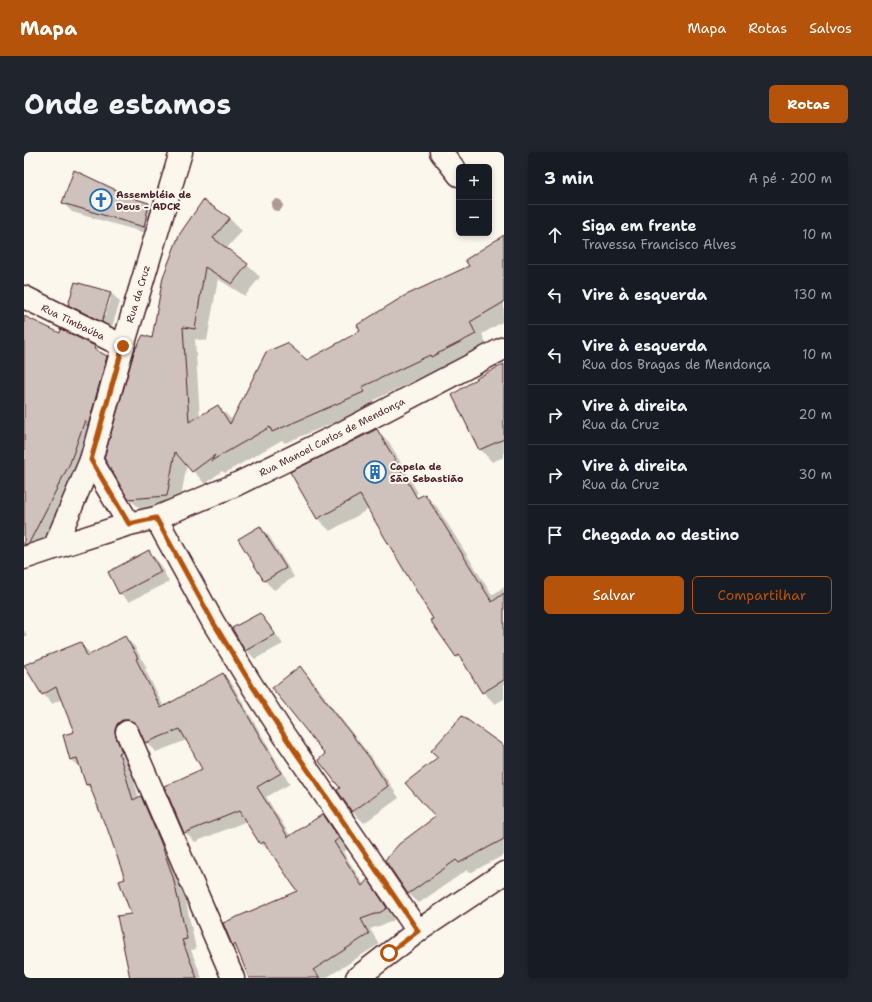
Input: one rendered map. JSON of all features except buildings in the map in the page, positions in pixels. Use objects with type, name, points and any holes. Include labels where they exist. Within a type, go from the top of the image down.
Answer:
[{"type":"street","name":"Rua da Cruz","points":[[54,548],[91,460],[123,346],[181,152]]},
{"type":"street","points":[[441,152],[456,171]]},
{"type":"street","name":"Rua Timbaúba","points":[[24,297],[123,346]]},
{"type":"street","name":"Rua Manoel Carlos de Mendonça","points":[[24,558],[129,524],[156,518],[242,482],[336,436],[504,348]]},
{"type":"street","points":[[91,460],[129,524]]},
{"type":"street","points":[[156,518],[213,622],[251,684],[284,735],[418,931]]},
{"type":"street","points":[[127,732],[233,978]]},
{"type":"street","points":[[357,978],[418,931],[504,873]]},
{"type":"place","name":"Assembléia de Deus - ADCR","points":[[101,200]]},
{"type":"place","name":"Capela de São Sebastião","points":[[375,472]]},
{"type":"route","points":[[123,346],[91,460],[129,524],[156,518],[213,622],[251,684],[284,735],[418,931],[389,953]]}]
